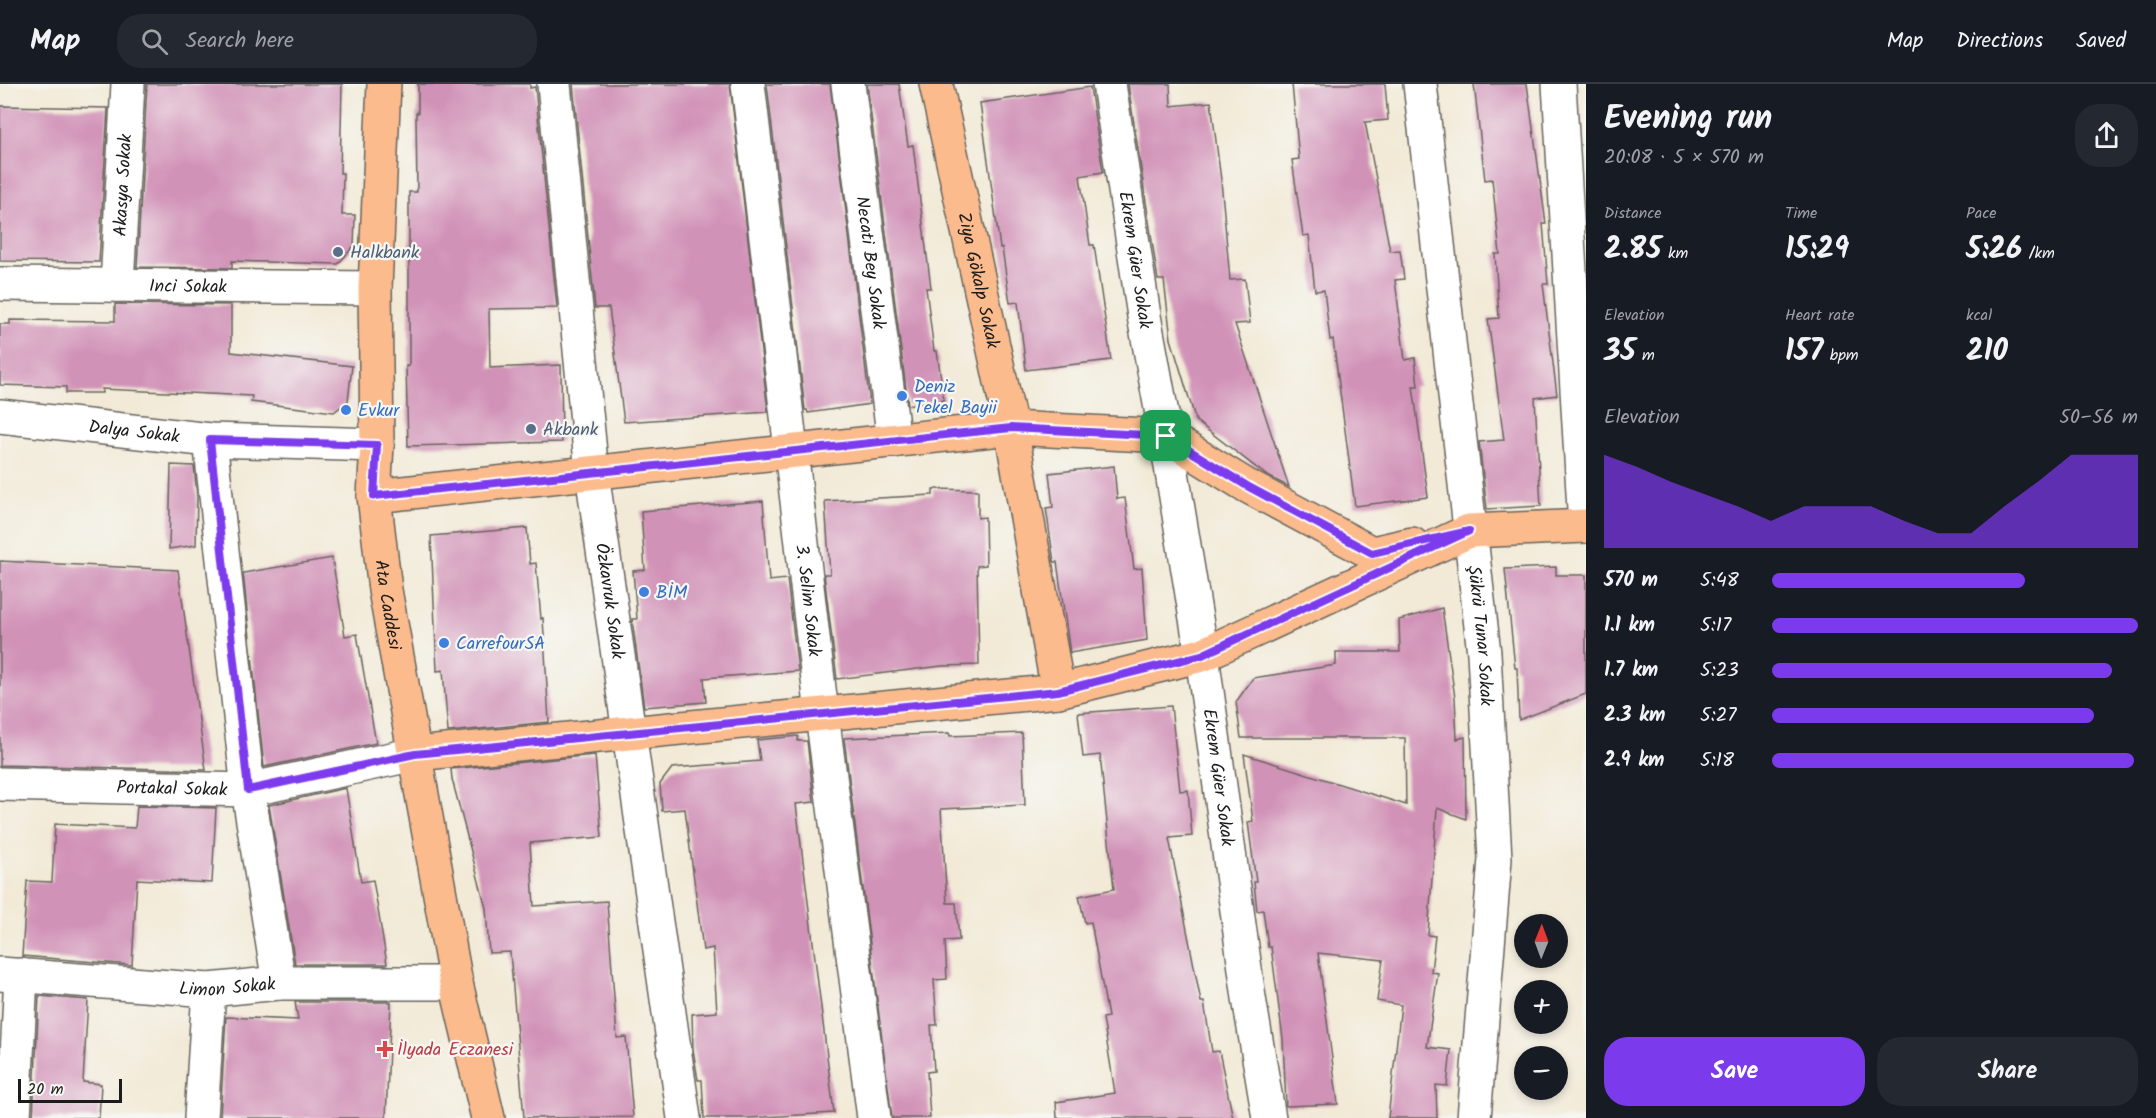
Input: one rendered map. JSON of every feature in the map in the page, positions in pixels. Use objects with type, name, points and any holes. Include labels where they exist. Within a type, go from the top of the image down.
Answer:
[{"type":"main road","name":"Ata Caddesi","points":[[384,84],[375,288],[377,445],[374,496],[385,590],[456,983],[488,1118]]},
{"type":"main road","name":"Ziya Gökalp Sokak","points":[[936,84],[1011,428],[1058,691]]},
{"type":"main road","points":[[374,496],[1011,428],[1166,436],[1247,486],[1372,553],[1469,531],[1585,526]]},
{"type":"main road","points":[[415,754],[1058,691],[1202,655],[1469,531]]},
{"type":"street","name":"Akasya Sokak","points":[[117,285],[128,84]]},
{"type":"street","name":"Özkavruk Sokak","points":[[554,84],[592,473],[684,1118]]},
{"type":"street","name":"3. Selim Sokak","points":[[748,84],[822,714],[874,1118]]},
{"type":"street","name":"Necati Bey Sokak","points":[[848,84],[894,441]]},
{"type":"street","name":"Ekrem Güer Sokak","points":[[1109,84],[1144,316],[1202,655],[1249,998],[1269,1118]]},
{"type":"street","name":"Şükrü Tunar Sokak","points":[[1420,84],[1484,653],[1495,859],[1474,1118]]},
{"type":"street","points":[[1559,84],[1585,526]]},
{"type":"street","name":"Inci Sokak","points":[[0,284],[375,288]]},
{"type":"street","name":"Dalya Sokak","points":[[0,416],[210,440],[377,445]]},
{"type":"street","points":[[210,440],[248,790],[279,983]]},
{"type":"street","name":"Portakal Sokak","points":[[0,784],[248,790],[415,754]]},
{"type":"street","points":[[10,974],[14,1118]]},
{"type":"street","name":"Limon Sokak","points":[[10,974],[208,990],[279,983],[456,983]]},
{"type":"street","points":[[201,1118],[208,990]]},
{"type":"building","points":[[147,84],[342,84],[340,173],[343,173],[342,215],[355,215],[354,246],[338,264],[232,261],[232,268],[137,267]]},
{"type":"building","points":[[418,84],[530,84],[530,88],[535,87],[557,308],[489,309],[490,368],[561,365],[562,442],[408,446],[406,366],[409,366],[409,192],[417,192]]},
{"type":"building","points":[[573,84],[730,84],[768,412],[624,422],[609,308],[595,308]]},
{"type":"building","points":[[767,84],[830,84],[870,404],[808,413],[805,410]]},
{"type":"building","points":[[867,84],[899,84],[908,146],[913,145],[931,288],[926,288],[934,351],[937,351],[944,400],[908,405]]},
{"type":"building","points":[[1128,84],[1170,84],[1171,106],[1211,102],[1230,280],[1245,279],[1250,323],[1235,324],[1289,487],[1266,475],[1196,421],[1171,339],[1164,280],[1158,280]]},
{"type":"building","points":[[1292,84],[1385,84],[1388,120],[1365,122],[1390,251],[1400,250],[1404,279],[1395,280],[1405,360],[1415,358],[1418,386],[1413,386],[1428,497],[1355,506],[1333,339],[1330,340],[1324,290],[1315,291],[1309,235],[1303,236],[1292,160],[1299,159]]},
{"type":"building","points":[[1474,84],[1527,84],[1546,224],[1543,224],[1548,284],[1543,284],[1557,395],[1535,398],[1541,506],[1487,509],[1479,442],[1504,440],[1488,319],[1499,318],[1495,254],[1500,254],[1492,179],[1485,180]]},
{"type":"building","points":[[1090,87],[1103,172],[1080,176],[1090,245],[1094,245],[1111,360],[1026,370],[1018,302],[1010,303],[1002,248],[1000,248],[980,103]]},
{"type":"building","points":[[0,106],[108,108],[99,262],[0,261]]},
{"type":"building","points":[[115,304],[231,305],[231,352],[352,366],[348,401],[334,412],[251,402],[252,396],[102,389],[102,393],[66,393],[66,387],[0,385],[0,324],[10,324],[10,320],[115,321]]},
{"type":"building","points":[[171,465],[194,466],[197,496],[196,545],[169,549]]},
{"type":"building","points":[[1114,466],[1117,499],[1125,498],[1134,569],[1142,568],[1147,640],[1070,653],[1057,562],[1054,562],[1046,508],[1053,507],[1049,473]]},
{"type":"building","points":[[933,489],[978,490],[978,518],[985,517],[986,565],[977,566],[979,665],[942,666],[837,679],[824,574],[830,574],[825,501],[933,495]]},
{"type":"building","points":[[763,501],[769,581],[787,579],[798,671],[704,678],[706,702],[644,707],[632,619],[637,619],[633,571],[645,570],[641,511]]},
{"type":"building","points":[[527,528],[530,564],[536,563],[541,619],[543,618],[549,722],[448,732],[443,670],[437,671],[431,536]]},
{"type":"building","points":[[332,558],[345,636],[357,634],[376,743],[264,767],[243,573]]},
{"type":"building","points":[[0,561],[178,570],[206,770],[0,765]]},
{"type":"building","points":[[1556,567],[1556,575],[1586,575],[1586,694],[1519,720],[1517,668],[1515,668],[1505,569]]},
{"type":"building","points":[[1442,608],[1455,698],[1457,739],[1465,737],[1466,819],[1437,808],[1428,935],[1435,936],[1431,972],[1438,973],[1427,1047],[1451,1050],[1447,1086],[1436,1085],[1437,1118],[1388,1118],[1401,1005],[1377,1001],[1383,960],[1318,953],[1338,1104],[1286,1106],[1283,1039],[1271,947],[1268,947],[1263,910],[1257,911],[1254,882],[1256,882],[1248,822],[1253,821],[1244,754],[1406,805],[1405,738],[1241,738],[1236,702],[1253,678],[1336,665],[1336,652],[1400,652],[1399,620]]},
{"type":"building","points":[[1171,706],[1180,791],[1188,790],[1192,836],[1169,838],[1201,1002],[1204,1002],[1212,1052],[1219,1051],[1233,1118],[1057,1118],[1056,1102],[1115,1093],[1103,1018],[1108,1017],[1091,922],[1085,923],[1079,896],[1114,889],[1100,755],[1083,757],[1078,713]]},
{"type":"building","points":[[949,733],[950,736],[1022,733],[1025,805],[941,809],[947,903],[956,903],[959,940],[945,941],[947,979],[934,980],[937,1025],[931,1025],[934,1071],[927,1072],[930,1118],[892,1118],[844,738]]},
{"type":"building","points":[[798,736],[798,741],[807,741],[814,802],[796,804],[834,1113],[704,1118],[702,1080],[698,1080],[693,1049],[692,1014],[717,1012],[713,948],[703,950],[685,809],[662,811],[660,784],[672,768],[760,761],[757,740]]},
{"type":"building","points":[[595,755],[602,837],[530,843],[534,906],[607,901],[617,1038],[626,1037],[633,1117],[524,1118],[510,952],[489,953],[486,908],[451,769]]},
{"type":"building","points":[[346,788],[361,882],[373,880],[387,964],[295,964],[269,805]]},
{"type":"building","points":[[137,806],[216,808],[212,883],[137,879],[132,965],[22,956],[27,881],[52,882],[55,824],[135,828]]},
{"type":"building","points":[[39,996],[88,1000],[83,1082],[101,1084],[99,1118],[33,1118]]},
{"type":"building","points":[[295,1002],[391,1002],[386,1118],[220,1118],[226,1017],[298,1020]]},
{"type":"place","name":"Halkbank","points":[[338,252]]},
{"type":"place","name":"Deniz Tekel Bayii","points":[[902,396]]},
{"type":"place","name":"Evkur","points":[[346,410]]},
{"type":"place","name":"Akbank","points":[[531,429]]},
{"type":"place","name":"BİM","points":[[644,592]]},
{"type":"place","name":"CarrefourSA","points":[[444,643]]},
{"type":"place","name":"İlyada Eczanesi","points":[[385,1049]]},
{"type":"route","points":[[1011,428],[1166,436],[1247,486],[1372,553],[1469,531],[1202,655],[1058,691],[415,754],[248,790],[210,440],[377,445],[374,496],[1011,428]]}]
